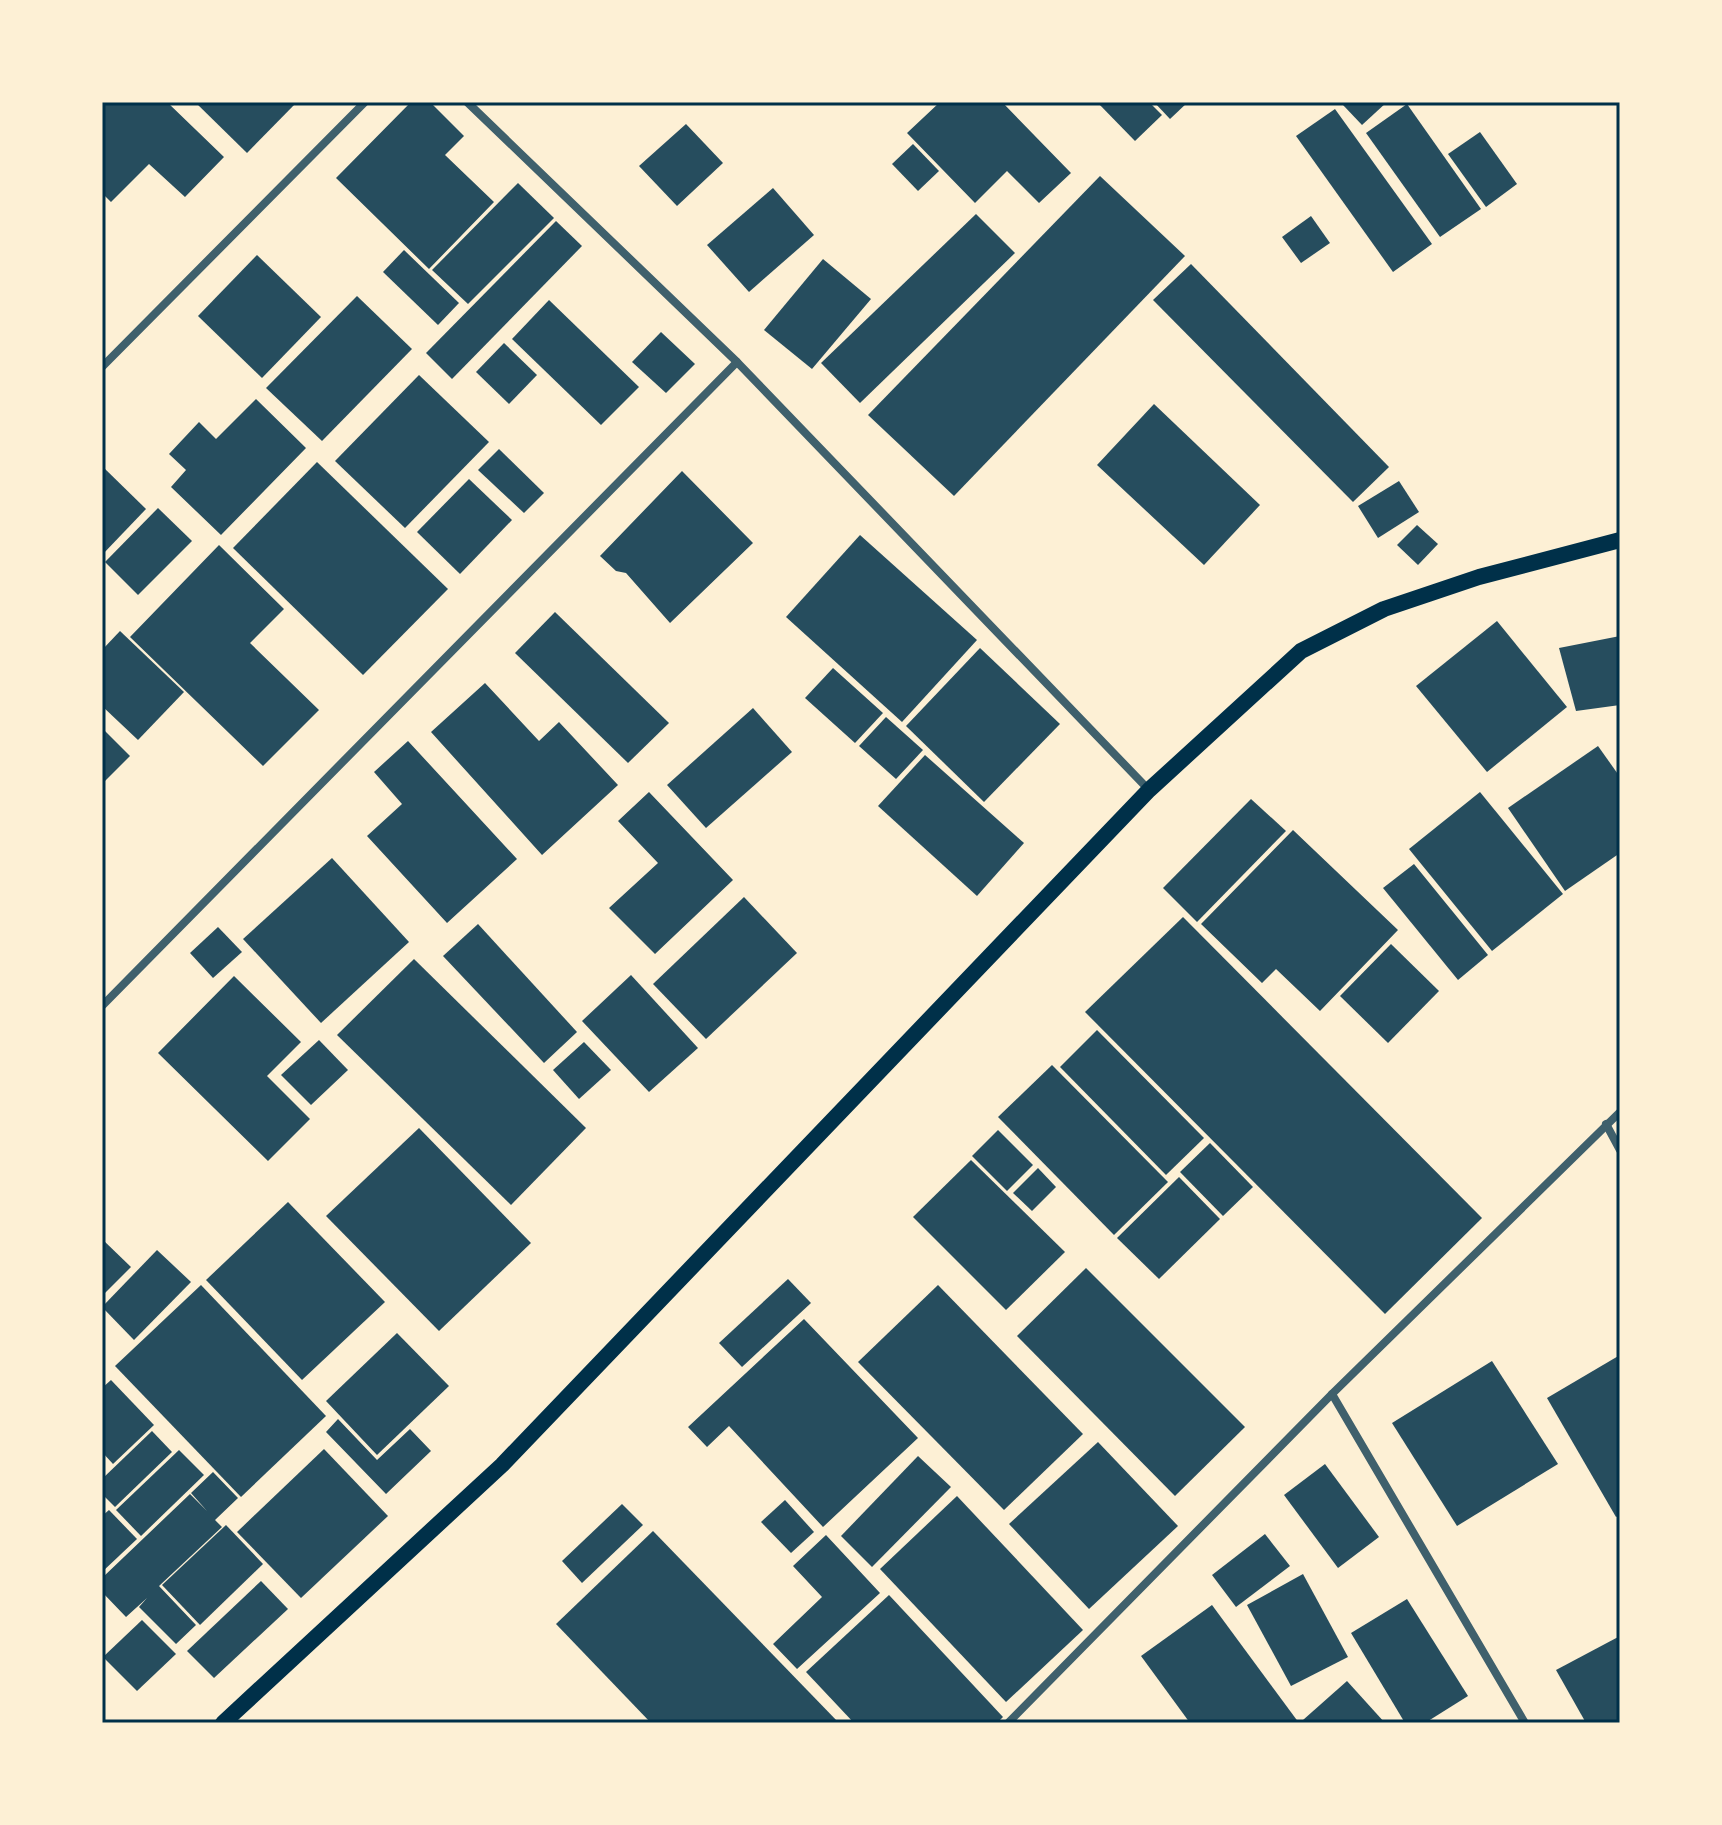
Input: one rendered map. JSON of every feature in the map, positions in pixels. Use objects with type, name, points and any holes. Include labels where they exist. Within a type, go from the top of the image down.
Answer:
[{"type":"main road","points":[[223,1723],[502,1465],[1149,790],[1301,651],[1384,609],[1479,577],[1620,540]]},
{"type":"street","points":[[102,367],[365,102]]},
{"type":"street","points":[[467,102],[737,362],[1149,790]]},
{"type":"street","points":[[102,1006],[737,362]]},
{"type":"street","points":[[1008,1723],[1332,1394],[1620,1112]]},
{"type":"street","points":[[1606,1124],[1620,1150]]},
{"type":"street","points":[[1332,1394],[1525,1723]]},
{"type":"building","points":[[102,102],[167,102],[224,157],[185,197],[149,164],[111,202],[102,193]]},
{"type":"building","points":[[195,102],[297,102],[247,153]]},
{"type":"building","points":[[411,102],[430,102],[464,136],[445,155],[494,202],[429,269],[336,178]]},
{"type":"building","points":[[940,102],[1002,102],[1071,173],[1039,203],[1007,171],[975,203],[907,133]]},
{"type":"building","points":[[1097,102],[1149,102],[1162,115],[1135,141]]},
{"type":"building","points":[[1154,102],[1188,102],[1170,119]]},
{"type":"building","points":[[1346,102],[1387,102],[1362,125],[1343,105]]},
{"type":"building","points":[[1407,104],[1481,209],[1440,237],[1366,133]]},
{"type":"building","points":[[1335,109],[1432,244],[1393,272],[1296,136]]},
{"type":"building","points":[[686,124],[723,163],[677,206],[639,166]]},
{"type":"building","points":[[1480,132],[1517,184],[1486,207],[1448,154]]},
{"type":"building","points":[[913,144],[939,171],[918,191],[892,164]]},
{"type":"building","points":[[1100,176],[1185,256],[954,496],[868,415]]},
{"type":"building","points":[[518,183],[554,218],[468,304],[432,270]]},
{"type":"building","points":[[773,188],[814,235],[749,292],[707,245]]},
{"type":"building","points":[[976,214],[1015,253],[860,403],[821,363]]},
{"type":"building","points":[[1311,216],[1330,243],[1301,263],[1282,237]]},
{"type":"building","points":[[556,221],[582,246],[452,379],[426,353]]},
{"type":"building","points":[[404,250],[459,303],[438,325],[383,272]]},
{"type":"building","points":[[257,255],[321,317],[262,378],[198,316]]},
{"type":"building","points":[[823,259],[871,299],[812,369],[764,330]]},
{"type":"building","points":[[1191,264],[1389,467],[1353,502],[1153,300]]},
{"type":"building","points":[[357,296],[412,349],[322,441],[266,388]]},
{"type":"building","points":[[549,300],[639,387],[601,425],[512,339]]},
{"type":"building","points":[[661,332],[695,364],[666,393],[632,362]]},
{"type":"building","points":[[504,343],[537,375],[509,404],[476,372]]},
{"type":"building","points":[[419,375],[489,442],[405,528],[335,461]]},
{"type":"building","points":[[256,399],[306,448],[221,535],[171,487],[186,470],[169,454],[199,422],[216,439]]},
{"type":"building","points":[[1154,404],[1260,505],[1204,565],[1097,465]]},
{"type":"building","points":[[499,449],[544,493],[524,513],[478,470]]},
{"type":"building","points":[[317,462],[448,589],[363,675],[233,548]]},
{"type":"building","points":[[102,466],[146,509],[102,555]]},
{"type":"building","points":[[682,471],[753,543],[670,623],[626,573],[616,571],[600,556]]},
{"type":"building","points":[[469,479],[512,520],[460,574],[417,532]]},
{"type":"building","points":[[1399,481],[1419,512],[1378,538],[1358,506]]},
{"type":"building","points":[[158,508],[192,541],[138,595],[105,562]]},
{"type":"building","points":[[1417,525],[1438,544],[1418,565],[1397,545]]},
{"type":"building","points":[[860,535],[977,640],[902,722],[786,617]]},
{"type":"building","points":[[219,545],[284,609],[250,643],[319,710],[263,766],[130,637]]},
{"type":"building","points":[[555,612],[669,723],[628,763],[515,653]]},
{"type":"building","points":[[1497,621],[1567,707],[1487,772],[1416,686]]},
{"type":"building","points":[[120,631],[184,692],[138,740],[102,706],[102,650]]},
{"type":"building","points":[[1620,636],[1620,705],[1576,711],[1559,648]]},
{"type":"building","points":[[980,648],[1060,724],[984,802],[906,726]]},
{"type":"building","points":[[833,668],[883,713],[855,743],[805,698]]},
{"type":"building","points":[[485,683],[539,741],[559,722],[618,785],[542,855],[431,732]]},
{"type":"building","points":[[753,708],[792,752],[706,828],[667,785]]},
{"type":"building","points":[[886,717],[923,750],[896,779],[859,746]]},
{"type":"building","points":[[102,728],[130,756],[102,784]]},
{"type":"building","points":[[408,741],[517,859],[447,923],[367,836],[402,804],[374,772]]},
{"type":"building","points":[[1598,746],[1620,777],[1620,853],[1565,891],[1508,808]]},
{"type":"building","points":[[925,755],[1024,843],[977,896],[878,806]]},
{"type":"building","points":[[649,792],[733,880],[655,954],[609,908],[658,863],[618,821]]},
{"type":"building","points":[[1480,792],[1563,894],[1492,951],[1409,849]]},
{"type":"building","points":[[1251,799],[1286,831],[1197,922],[1163,888]]},
{"type":"building","points":[[1293,830],[1398,930],[1320,1011],[1276,969],[1262,983],[1201,924]]},
{"type":"building","points":[[332,858],[409,942],[321,1023],[243,939]]},
{"type":"building","points":[[1414,864],[1488,955],[1458,980],[1383,888]]},
{"type":"building","points":[[744,897],[797,953],[706,1039],[653,984]]},
{"type":"building","points":[[1183,917],[1482,1218],[1385,1314],[1085,1012]]},
{"type":"building","points":[[478,924],[577,1032],[544,1063],[443,956]]},
{"type":"building","points":[[218,927],[242,952],[213,978],[190,953]]},
{"type":"building","points":[[1391,944],[1439,991],[1388,1043],[1340,996]]},
{"type":"building","points":[[414,959],[586,1128],[511,1205],[337,1035]]},
{"type":"building","points":[[631,975],[698,1048],[649,1092],[582,1021]]},
{"type":"building","points":[[234,976],[301,1042],[267,1076],[310,1119],[268,1161],[158,1053]]},
{"type":"building","points":[[1097,1030],[1204,1138],[1166,1175],[1060,1067]]},
{"type":"building","points":[[319,1040],[348,1070],[311,1105],[281,1075]]},
{"type":"building","points":[[584,1042],[611,1070],[579,1099],[553,1070]]},
{"type":"building","points":[[1052,1065],[1168,1182],[1114,1235],[998,1117]]},
{"type":"building","points":[[419,1128],[531,1243],[439,1331],[326,1216]]},
{"type":"building","points":[[998,1130],[1033,1165],[1007,1191],[972,1156]]},
{"type":"building","points":[[1210,1143],[1253,1187],[1223,1216],[1180,1172]]},
{"type":"building","points":[[971,1160],[1065,1252],[1006,1310],[913,1217]]},
{"type":"building","points":[[1038,1168],[1056,1187],[1032,1211],[1013,1193]]},
{"type":"building","points":[[1179,1177],[1220,1219],[1159,1279],[1117,1238]]},
{"type":"building","points":[[288,1202],[385,1302],[302,1380],[206,1280]]},
{"type":"building","points":[[102,1239],[131,1267],[102,1296]]},
{"type":"building","points":[[157,1250],[191,1282],[134,1340],[102,1307]]},
{"type":"building","points":[[1086,1268],[1245,1427],[1175,1496],[1017,1336]]},
{"type":"building","points":[[788,1279],[811,1303],[742,1367],[719,1343]]},
{"type":"building","points":[[201,1285],[326,1416],[241,1497],[115,1366]]},
{"type":"building","points":[[938,1285],[1083,1434],[1004,1510],[858,1362]]},
{"type":"building","points":[[804,1319],[918,1438],[823,1527],[729,1426],[707,1447],[688,1427]]},
{"type":"building","points":[[397,1333],[449,1386],[377,1455],[326,1401]]},
{"type":"building","points":[[1620,1355],[1620,1515],[1616,1517],[1547,1398]]},
{"type":"building","points":[[1492,1361],[1558,1464],[1457,1526],[1392,1423]]},
{"type":"building","points":[[111,1380],[154,1425],[113,1464],[102,1452],[102,1388]]},
{"type":"building","points":[[338,1419],[377,1460],[410,1429],[431,1451],[386,1494],[326,1432]]},
{"type":"building","points":[[152,1431],[172,1452],[115,1507],[102,1494],[102,1479]]},
{"type":"building","points":[[1098,1442],[1178,1526],[1089,1609],[1009,1524]]},
{"type":"building","points":[[324,1449],[388,1516],[301,1598],[237,1532]]},
{"type":"building","points":[[179,1450],[204,1475],[141,1536],[116,1510]]},
{"type":"building","points":[[918,1456],[951,1487],[872,1567],[841,1536]]},
{"type":"building","points":[[1325,1464],[1379,1537],[1338,1568],[1284,1495]]},
{"type":"building","points":[[213,1472],[238,1498],[215,1520],[222,1527],[159,1586],[196,1625],[176,1644],[139,1607],[147,1598],[126,1617],[102,1592],[102,1578],[190,1494],[207,1511],[191,1493]]},
{"type":"building","points":[[957,1496],[1083,1630],[1006,1702],[880,1569]]},
{"type":"building","points":[[785,1500],[814,1532],[791,1553],[761,1522]]},
{"type":"building","points":[[622,1504],[643,1525],[582,1583],[562,1561]]},
{"type":"building","points":[[109,1510],[137,1539],[102,1572],[102,1516]]},
{"type":"building","points":[[226,1525],[263,1564],[200,1625],[162,1585]]},
{"type":"building","points":[[653,1531],[839,1723],[651,1723],[556,1624]]},
{"type":"building","points":[[1265,1534],[1290,1566],[1236,1607],[1212,1575]]},
{"type":"building","points":[[826,1535],[880,1593],[797,1669],[773,1644],[822,1597],[793,1566]]},
{"type":"building","points":[[1303,1574],[1348,1657],[1291,1686],[1247,1605]]},
{"type":"building","points":[[261,1581],[288,1609],[214,1678],[187,1651]]},
{"type":"building","points":[[889,1595],[1003,1717],[997,1723],[854,1723],[806,1672]]},
{"type":"building","points":[[1407,1599],[1468,1696],[1425,1723],[1405,1723],[1351,1633]]},
{"type":"building","points":[[1212,1605],[1299,1723],[1190,1723],[1141,1656]]},
{"type":"building","points":[[142,1620],[176,1654],[137,1691],[103,1657]]},
{"type":"building","points":[[1620,1636],[1620,1723],[1586,1723],[1556,1670]]},
{"type":"building","points":[[1347,1681],[1385,1723],[1306,1723],[1303,1720]]}]
